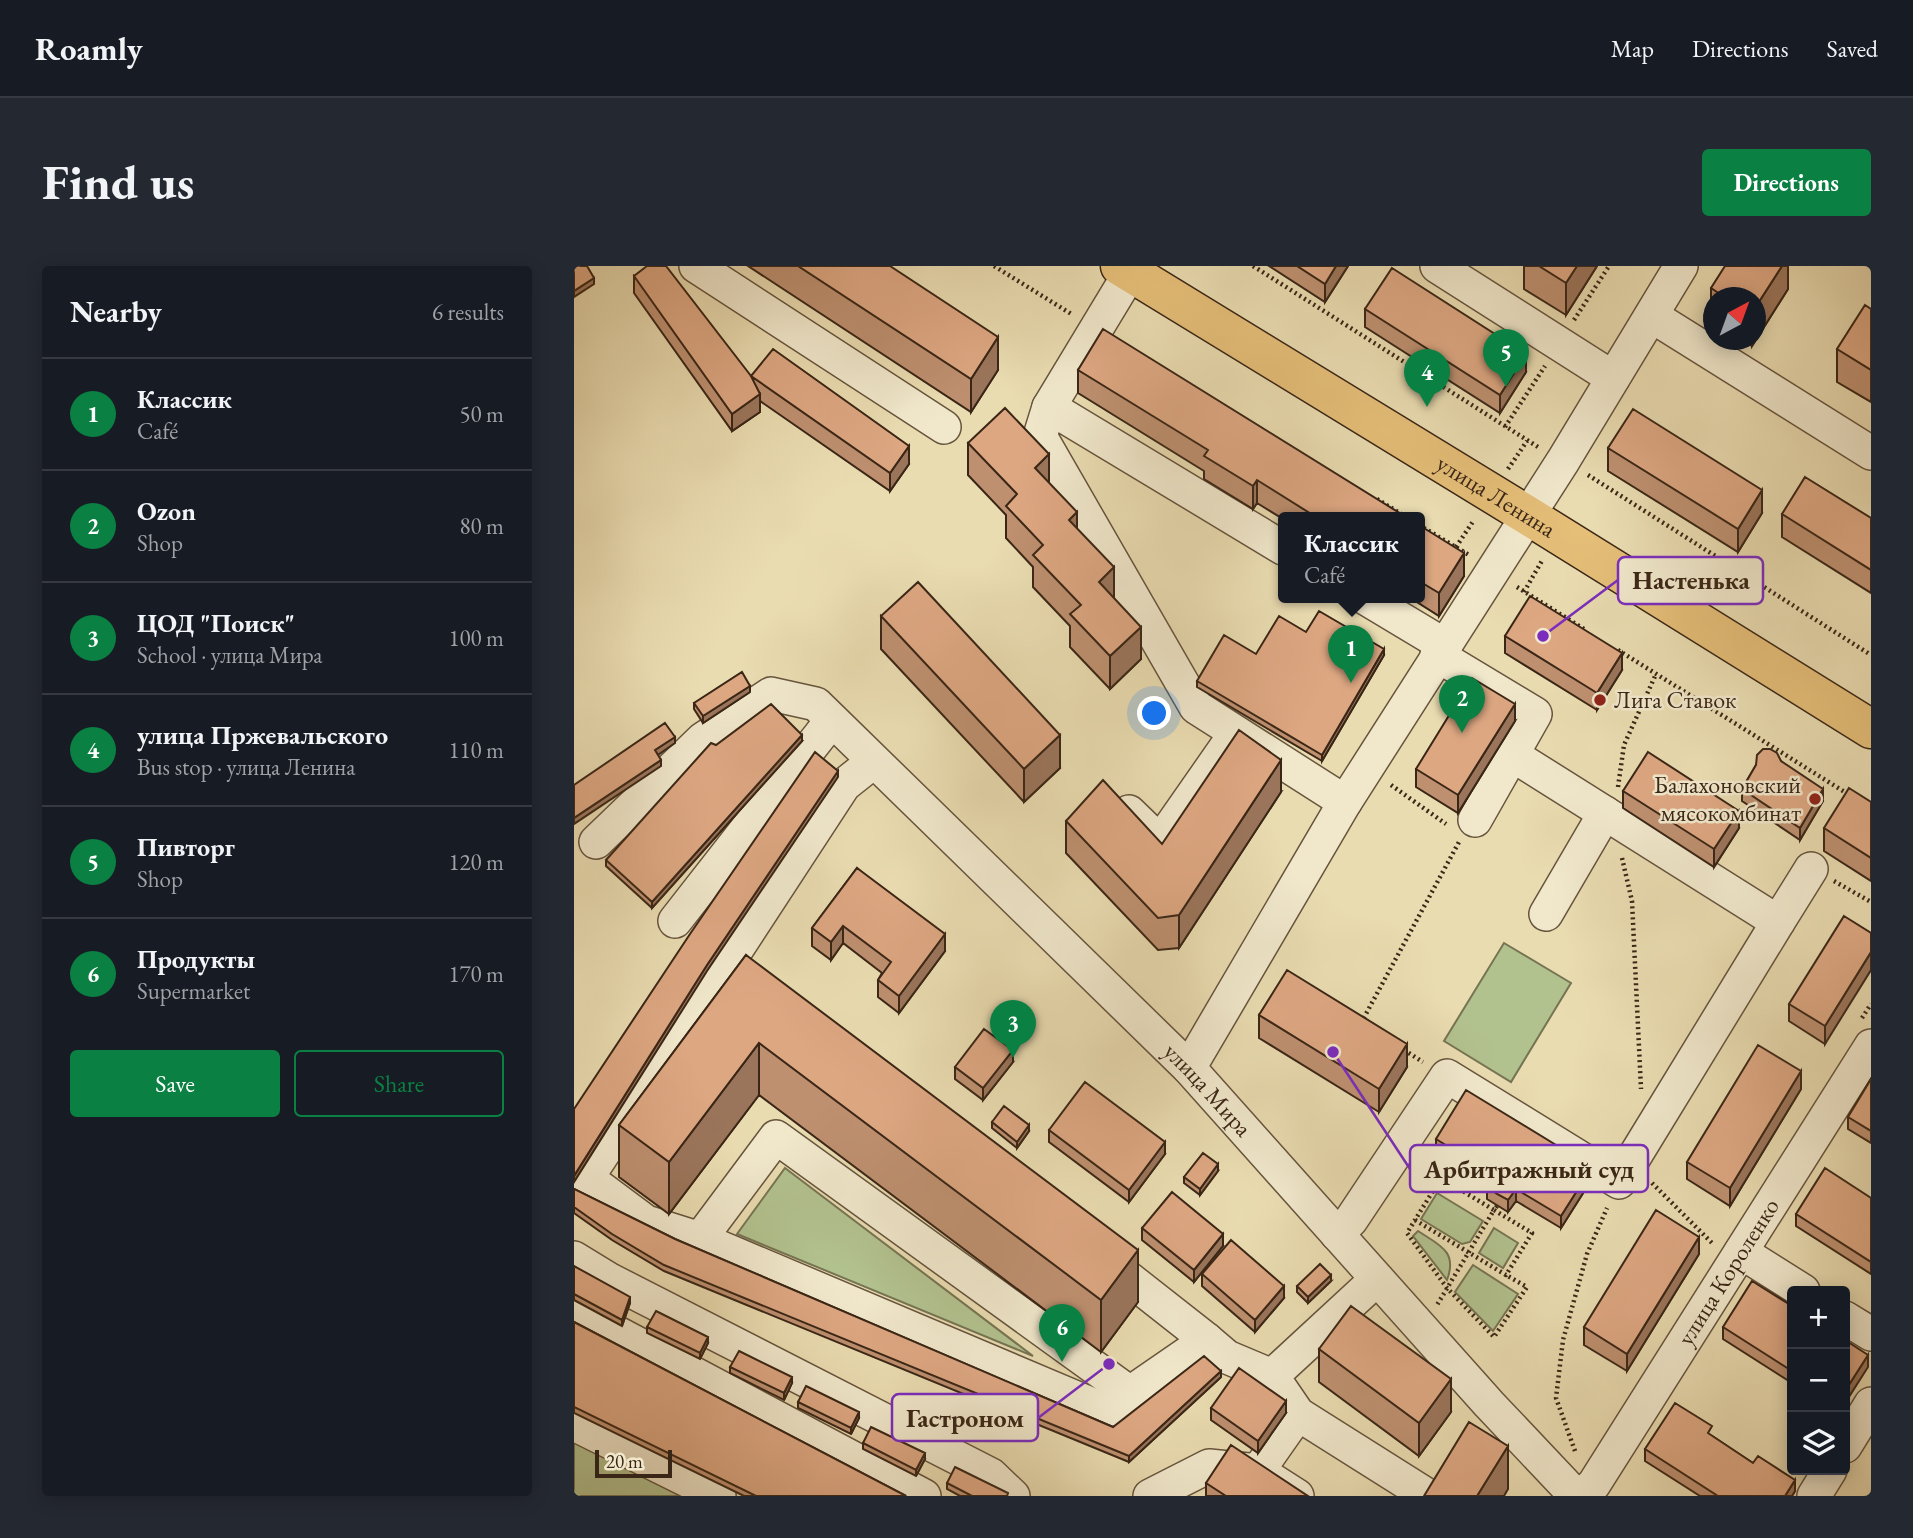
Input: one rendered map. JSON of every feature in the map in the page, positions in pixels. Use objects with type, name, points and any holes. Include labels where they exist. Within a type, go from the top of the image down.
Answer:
[{"type":"main road","name":"улица Ленина","points":[[1125,269],[1871,729]]},
{"type":"street","points":[[696,266],[944,427]]},
{"type":"street","points":[[1437,266],[1614,378]]},
{"type":"street","points":[[1189,1068],[1345,802],[1440,650],[1506,585],[1527,515],[1681,266]]},
{"type":"street","points":[[1125,269],[1096,329],[1049,407],[1040,436],[1196,708],[1345,802]]},
{"type":"street","points":[[1652,316],[1871,453]]},
{"type":"street","points":[[1049,407],[1278,545]]},
{"type":"street","points":[[1373,603],[1535,713],[1469,828]]},
{"type":"street","points":[[596,842],[703,739],[771,694],[824,712],[675,920]]},
{"type":"street","name":"улица Мира","points":[[824,712],[1189,1068],[1423,1331],[1482,1415],[1576,1496]]},
{"type":"street","points":[[1125,808],[1160,842],[1236,733]]},
{"type":"street","points":[[1511,754],[1778,922]]},
{"type":"street","points":[[873,762],[844,786],[740,972],[587,1178],[646,1222],[699,1239],[1107,1411],[1130,1392],[1207,1340]]},
{"type":"street","points":[[1546,914],[1609,816]]},
{"type":"street","points":[[1337,1234],[1352,1220],[1447,1076],[1619,1182],[1811,869]]},
{"type":"street","name":"улица Короленко","points":[[1582,1496],[1594,1484],[1728,1249],[1871,1046]]},
{"type":"street","points":[[699,1239],[776,1137],[1130,1392]]},
{"type":"street","points":[[1077,1237],[1227,1357],[1272,1376],[1298,1414],[1436,1488]]},
{"type":"street","points":[[1728,1249],[1794,1286]]},
{"type":"street","points":[[574,1258],[610,1280],[991,1475],[1013,1496]]},
{"type":"street","points":[[1272,1376],[1377,1279]]},
{"type":"street","points":[[574,1310],[924,1496]]},
{"type":"street","points":[[1850,1321],[1871,1334]]},
{"type":"street","points":[[1850,1438],[1871,1404]]},
{"type":"street","points":[[1258,1471],[1298,1414]]},
{"type":"street","points":[[574,1424],[719,1496]]},
{"type":"street","points":[[1150,1496],[1209,1466],[1258,1471],[1297,1496]]},
{"type":"street","points":[[1814,1496],[1827,1475]]},
{"type":"path","points":[[994,266],[1096,329]]},
{"type":"path","points":[[1370,495],[1398,512]]},
{"type":"path","points":[[1425,529],[1506,585],[1590,633]]},
{"type":"path","points":[[1612,647],[1854,799]]},
{"type":"path","points":[[1641,1096],[1642,1070],[1632,901],[1609,816],[1624,746],[1656,674]]},
{"type":"path","points":[[1384,796],[1398,774]]},
{"type":"path","points":[[1361,1023],[1469,828],[1391,785]]},
{"type":"path","points":[[1840,804],[1846,793]]},
{"type":"path","points":[[1811,869],[1871,902]]},
{"type":"path","points":[[1350,1016],[1372,1030]]},
{"type":"path","points":[[1393,1043],[1447,1076]]},
{"type":"path","points":[[1639,1148],[1638,1169],[1728,1249]]},
{"type":"path","points":[[1415,1220],[1469,1253],[1506,1275],[1527,1287],[1494,1337],[1447,1288],[1407,1233],[1415,1220],[1441,1178],[1496,1208],[1532,1233],[1506,1275]]},
{"type":"path","points":[[1579,1461],[1556,1398],[1563,1340],[1587,1254],[1619,1182]]},
{"type":"path","points":[[1423,1331],[1496,1208]]},
{"type":"green space","points":[[1504,943],[1571,983],[1511,1082],[1444,1041]]},
{"type":"green space","points":[[785,1168],[1033,1356],[737,1234]]},
{"type":"green space","points":[[1437,1193],[1483,1221],[1470,1242],[1462,1244],[1421,1219]]},
{"type":"green space","points":[[1494,1228],[1518,1243],[1503,1268],[1479,1253]]},
{"type":"green space","points":[[1418,1231],[1439,1245],[1448,1255],[1450,1270],[1447,1280],[1413,1236]]},
{"type":"green space","points":[[1473,1265],[1518,1294],[1493,1331],[1455,1292]]},
{"type":"green space","points":[[574,1433],[702,1496],[574,1496]]},
{"type":"building","points":[[587,266],[594,278],[574,291],[574,267]]},
{"type":"building","points":[[647,266],[666,266],[751,376],[760,394],[732,414],[634,276]]},
{"type":"building","points":[[798,266],[890,266],[998,337],[971,379]]},
{"type":"building","points":[[1297,266],[1336,266],[1325,284]]},
{"type":"building","points":[[1539,266],[1577,266],[1566,283]]},
{"type":"building","points":[[1725,266],[1782,266],[1766,291],[1766,287],[1712,287]]},
{"type":"building","points":[[1392,268],[1526,354],[1500,395],[1365,309]]},
{"type":"building","points":[[1865,305],[1871,309],[1871,370],[1837,349]]},
{"type":"building","points":[[1103,329],[1398,512],[1308,512],[1257,480],[1253,486],[1204,456],[1208,450],[1078,370]]},
{"type":"building","points":[[773,349],[909,446],[890,473],[751,376]]},
{"type":"building","points":[[1005,408],[1049,454],[1035,468],[1077,512],[1069,520],[1114,567],[1099,582],[1141,627],[1110,656],[1070,614],[1081,605],[1033,555],[1043,545],[1006,506],[1017,494],[968,443]]},
{"type":"building","points":[[1633,409],[1762,490],[1738,529],[1608,448]]},
{"type":"building","points":[[1805,477],[1871,518],[1871,570],[1782,514]]},
{"type":"building","points":[[1425,529],[1464,553],[1439,593],[1425,585]]},
{"type":"building","points":[[918,582],[1060,735],[1024,769],[881,616]]},
{"type":"building","points":[[1530,596],[1622,653],[1597,693],[1505,636]]},
{"type":"building","points":[[1319,611],[1384,649],[1322,755],[1197,681],[1224,635],[1256,654],[1279,616],[1306,632]]},
{"type":"building","points":[[742,672],[750,686],[703,716],[694,703]]},
{"type":"building","points":[[1472,678],[1515,704],[1458,795],[1416,769]]},
{"type":"building","points":[[771,704],[802,735],[652,902],[606,860],[711,743],[716,745]]},
{"type":"building","points":[[665,723],[675,737],[655,750],[661,760],[574,818],[574,785]]},
{"type":"building","points":[[1239,730],[1281,760],[1179,915],[1158,918],[1066,821],[1103,780],[1162,844]]},
{"type":"building","points":[[1763,749],[1777,753],[1781,761],[1823,789],[1800,828],[1742,789],[1756,765],[1757,755]]},
{"type":"building","points":[[815,752],[838,771],[707,965],[574,1176],[574,1109]]},
{"type":"building","points":[[1648,752],[1739,811],[1714,849],[1623,791]]},
{"type":"building","points":[[1849,788],[1871,802],[1871,858],[1824,828]]},
{"type":"building","points":[[857,868],[945,934],[899,996],[878,980],[891,962],[843,926],[831,942],[812,928]]},
{"type":"building","points":[[1844,916],[1871,933],[1871,952],[1825,1026],[1789,1004]]},
{"type":"building","points":[[746,955],[1138,1250],[1101,1300],[759,1043],[669,1162],[619,1125]]},
{"type":"building","points":[[1287,970],[1407,1044],[1379,1089],[1259,1015]]},
{"type":"building","points":[[984,1029],[1013,1050],[983,1088],[955,1067]]},
{"type":"building","points":[[1758,1045],[1801,1071],[1730,1188],[1687,1162]]},
{"type":"building","points":[[1871,1079],[1871,1131],[1848,1117]]},
{"type":"building","points":[[1085,1082],[1165,1142],[1129,1190],[1049,1130]]},
{"type":"building","points":[[1466,1090],[1592,1167],[1561,1216],[1516,1189],[1508,1200],[1497,1194],[1487,1187],[1494,1175],[1436,1139]]},
{"type":"building","points":[[1004,1106],[1029,1125],[1017,1142],[992,1122]]},
{"type":"building","points":[[1203,1153],[1218,1164],[1200,1189],[1184,1177]]},
{"type":"building","points":[[1825,1168],[1871,1198],[1871,1262],[1796,1214]]},
{"type":"building","points":[[574,1189],[675,1239],[1113,1427],[1204,1356],[1221,1371],[1129,1456],[664,1265],[612,1234],[574,1207]]},
{"type":"building","points":[[1172,1192],[1223,1234],[1194,1270],[1142,1228]]},
{"type":"building","points":[[1656,1210],[1699,1237],[1627,1354],[1584,1327]]},
{"type":"building","points":[[1231,1240],[1284,1286],[1255,1320],[1202,1274]]},
{"type":"building","points":[[1320,1264],[1331,1275],[1308,1297],[1297,1286]]},
{"type":"building","points":[[574,1266],[630,1297],[622,1320],[574,1294]]},
{"type":"building","points":[[1752,1281],[1787,1303],[1787,1368],[1723,1327]]},
{"type":"building","points":[[1351,1306],[1451,1379],[1419,1423],[1319,1349]]},
{"type":"building","points":[[656,1311],[708,1337],[700,1353],[647,1327]]},
{"type":"building","points":[[574,1322],[906,1496],[756,1496],[574,1407]]},
{"type":"building","points":[[1850,1343],[1868,1355],[1850,1383]]},
{"type":"building","points":[[739,1351],[792,1377],[784,1393],[730,1367]]},
{"type":"building","points":[[1239,1368],[1286,1401],[1258,1441],[1211,1408]]},
{"type":"building","points":[[806,1386],[859,1412],[851,1428],[798,1402]]},
{"type":"building","points":[[1675,1403],[1712,1426],[1708,1433],[1753,1463],[1758,1456],[1795,1480],[1785,1496],[1718,1496],[1645,1449]]},
{"type":"building","points":[[1469,1422],[1508,1446],[1477,1496],[1424,1496]]},
{"type":"building","points":[[871,1427],[925,1453],[916,1470],[863,1443]]},
{"type":"building","points":[[1231,1445],[1308,1496],[1226,1496],[1206,1483]]},
{"type":"building","points":[[955,1467],[1008,1493],[1007,1496],[972,1496],[947,1483]]},
{"type":"place","name":"Пивторг","points":[[1506,387]]},
{"type":"place","name":"улица Пржевальского","points":[[1427,407]]},
{"type":"place","name":"Настенька","points":[[1543,636]]},
{"type":"place","name":"Классик","points":[[1351,683]]},
{"type":"place","name":"Лига Ставок","points":[[1600,700]]},
{"type":"place","name":"Ozon","points":[[1462,733]]},
{"type":"place","name":"Балахоновский мясокомбинат","points":[[1815,799]]},
{"type":"place","name":"Арбитражный суд","points":[[1333,1052]]},
{"type":"place","name":"ЦОД \"Поиск\"","points":[[1013,1058]]},
{"type":"place","name":"Продукты","points":[[1062,1362]]},
{"type":"place","name":"Гастроном","points":[[1109,1364]]}]
